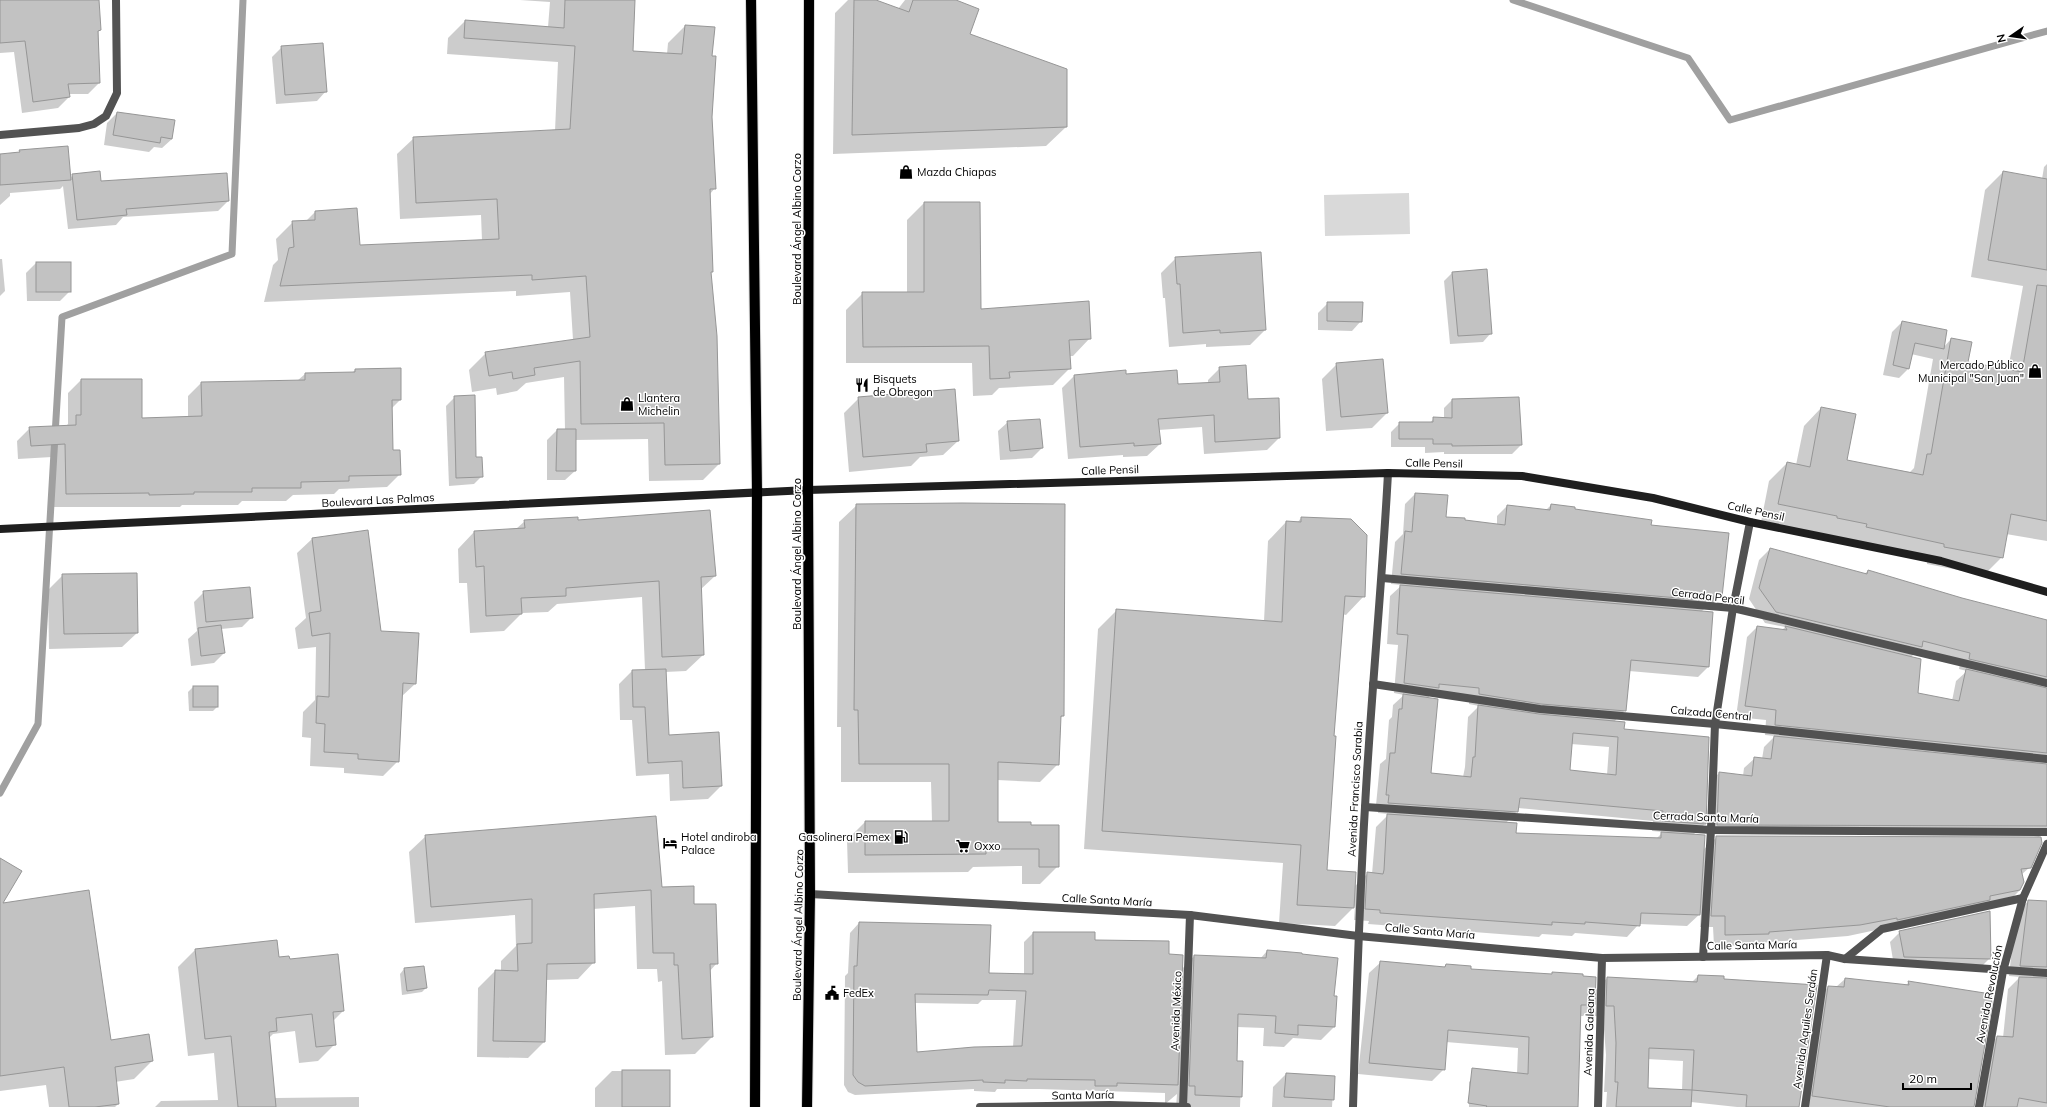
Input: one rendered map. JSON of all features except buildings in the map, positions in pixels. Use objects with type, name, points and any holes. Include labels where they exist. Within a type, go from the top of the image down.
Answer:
[{"type":"main road","points":[[752,0],[757,492],[755,1107]]},
{"type":"main road","name":"Boulevard Ángel Albino Corzo","points":[[807,1107],[810,894],[808,490],[809,0]]},
{"type":"main road","name":"Calle Pensil","points":[[757,492],[1388,473],[1522,476],[1653,498],[1750,522],[1941,561],[2047,592]]},
{"type":"main road","name":"Boulevard Las Palmas","points":[[0,529],[757,492]]},
{"type":"street","points":[[0,135],[79,128],[94,124],[106,116],[117,93],[116,0]]},
{"type":"street","name":"Avenida Francisco Sarabia","points":[[1353,1107],[1358,936],[1365,807],[1382,578],[1388,473]]},
{"type":"street","points":[[1703,957],[1711,830],[1715,724],[1733,608],[1750,522]]},
{"type":"street","name":"Cerrada Pencil","points":[[1382,578],[1733,608],[2047,683]]},
{"type":"street","name":"Calzada Central","points":[[1373,684],[1540,709],[1715,724],[2047,759]]},
{"type":"street","name":"Cerrada Santa María","points":[[1365,807],[1711,830],[2047,832]]},
{"type":"street","name":"Avenida Revolución","points":[[1979,1107],[2003,971],[2023,898],[2047,844]]},
{"type":"street","name":"Calle Santa María","points":[[810,894],[1190,916],[1358,936],[1602,958],[1827,955],[1845,959],[2047,974]]},
{"type":"street","points":[[1845,959],[1882,929],[2023,898]]},
{"type":"street","name":"Avenida México","points":[[1183,1107],[1190,916]]},
{"type":"street","name":"Avenida Aquiles Serdán","points":[[1805,1107],[1827,955]]},
{"type":"street","name":"Avenida Galeana","points":[[1598,1107],[1602,958]]},
{"type":"street","name":"Santa María","points":[[980,1107],[1187,1107]]},
{"type":"shaded area","points":[[1409,193],[1410,234],[1325,236],[1324,195]]},
{"type":"waterway","points":[[0,793],[38,724],[62,317],[232,254],[243,0]]},
{"type":"waterway","points":[[1513,0],[1688,58],[1730,120],[2047,31]]},
{"type":"place","name":"Mazda Chiapas","points":[[906,172]]},
{"type":"place","name":"Mercado Público Municipal \"San Juan\"","points":[[2035,371]]},
{"type":"place","name":"Bisquets de Obregon","points":[[862,385]]},
{"type":"place","name":"Llantera Michelin","points":[[627,404]]},
{"type":"place","name":"Gasolinera Pemex","points":[[901,837]]},
{"type":"place","name":"Hotel andiroba Palace","points":[[670,843]]},
{"type":"place","name":"Oxxo","points":[[963,846]]},
{"type":"place","name":"FedEx","points":[[832,993]]}]
